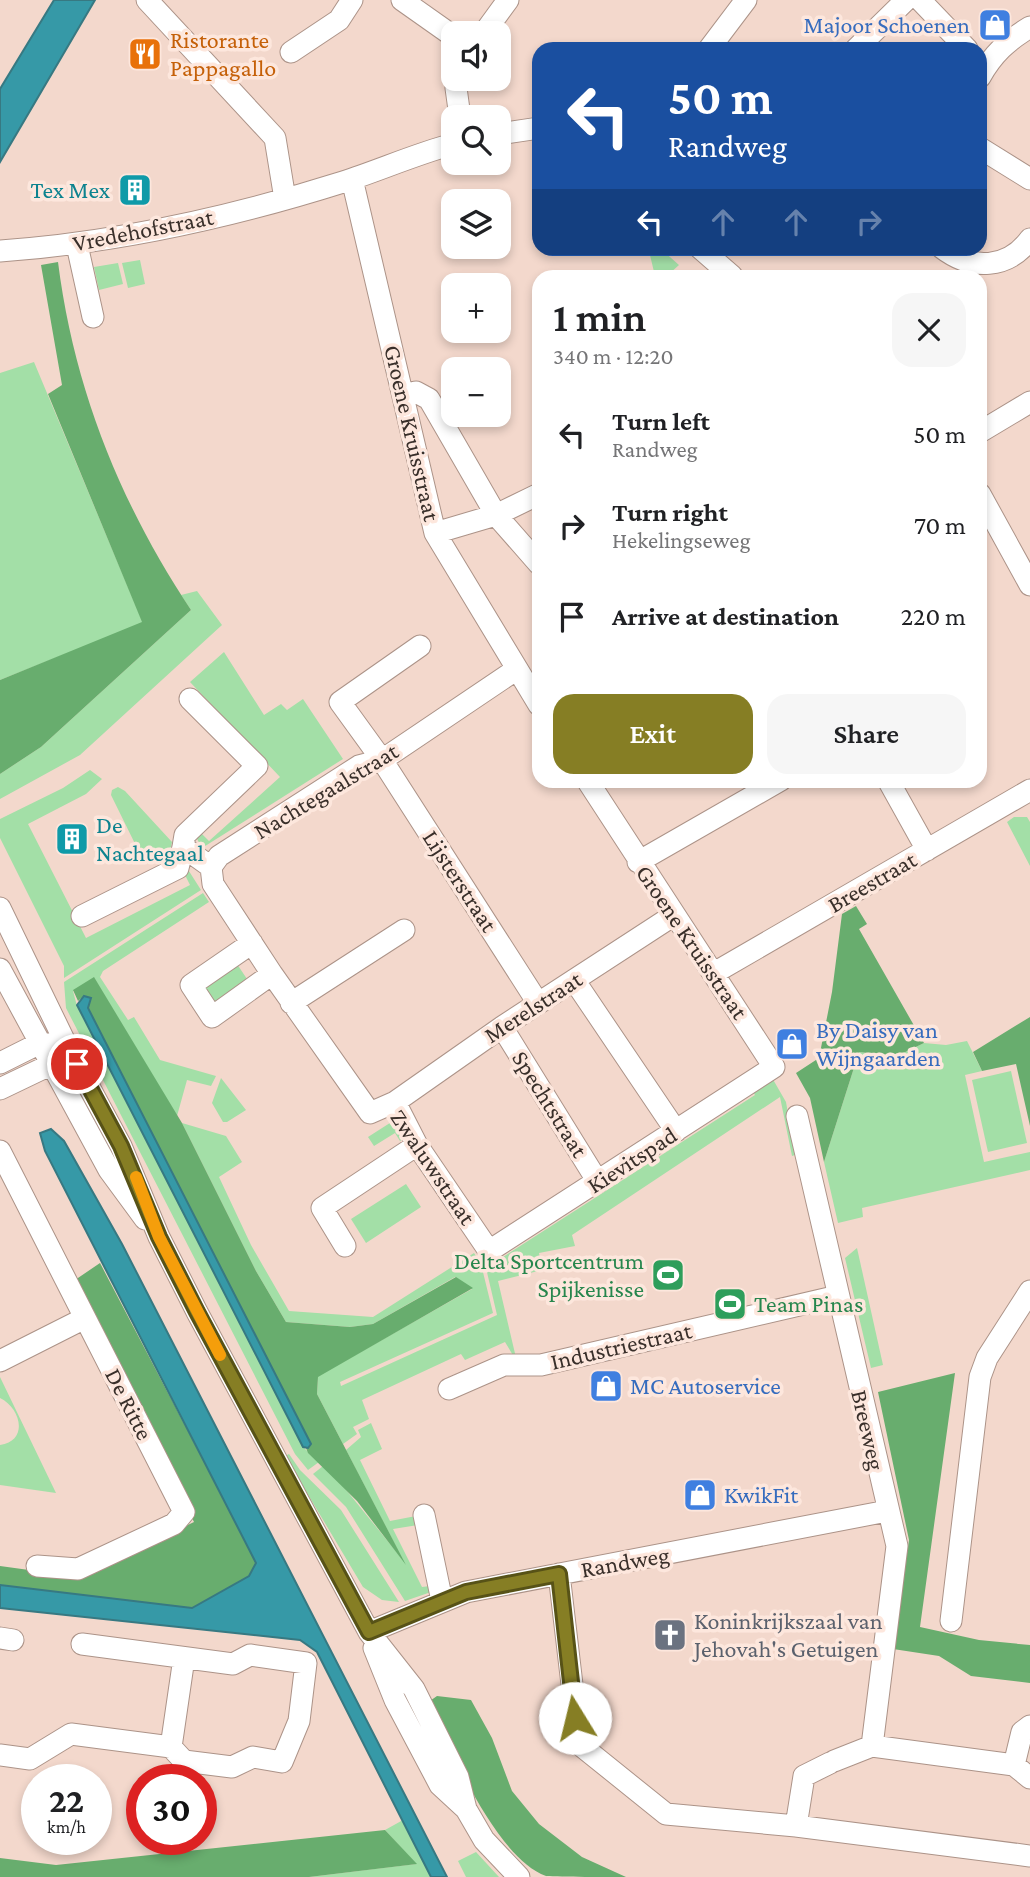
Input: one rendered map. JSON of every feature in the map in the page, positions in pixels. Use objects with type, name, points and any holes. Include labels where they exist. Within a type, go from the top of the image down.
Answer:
[{"type":"street","points":[[147,0],[263,111],[275,138],[285,199]]},
{"type":"street","points":[[290,52],[339,20],[352,0]]},
{"type":"street","points":[[402,0],[441,28]]},
{"type":"street","points":[[493,21],[508,0]]},
{"type":"street","points":[[714,42],[747,0]]},
{"type":"street","points":[[863,42],[906,0]]},
{"type":"street","points":[[920,0],[960,42]]},
{"type":"street","points":[[987,61],[1007,41],[1030,27]]},
{"type":"street","points":[[511,132],[532,129]]},
{"type":"street","name":"Vredehofstraat","points":[[0,251],[77,244],[181,224],[285,199],[441,148]]},
{"type":"street","points":[[987,150],[1030,179]]},
{"type":"street","name":"Groene Kruisstraat","points":[[352,179],[435,533],[532,694]]},
{"type":"street","points":[[961,256],[978,263],[1003,263],[1023,249],[1030,239]]},
{"type":"street","points":[[77,244],[93,317]]},
{"type":"street","points":[[709,256],[725,270]]},
{"type":"street","points":[[403,395],[416,392],[429,399],[496,515],[532,556]]},
{"type":"street","points":[[987,428],[1030,402]]},
{"type":"street","points":[[435,533],[496,515],[532,497]]},
{"type":"street","points":[[987,507],[1030,584]]},
{"type":"street","name":"Lijsterstraat","points":[[420,646],[340,702],[382,760],[538,1003]]},
{"type":"street","name":"Nachtegaalstraat","points":[[211,867],[219,856],[359,765],[382,760],[517,669]]},
{"type":"street","points":[[82,916],[178,868],[185,835],[257,766],[190,699]]},
{"type":"street","name":"Groene Kruisstraat","points":[[592,788],[774,1067]]},
{"type":"street","points":[[638,862],[767,788]]},
{"type":"street","points":[[892,788],[927,850]]},
{"type":"street","name":"Breestraat","points":[[714,973],[1030,790]]},
{"type":"street","points":[[183,847],[211,867],[213,884],[252,943],[191,985],[212,1017],[272,974]]},
{"type":"street","points":[[0,908],[66,1044],[121,1146],[159,1237],[369,1632],[395,1700],[440,1785],[466,1809],[484,1840],[519,1877]]},
{"type":"street","name":"Merelstraat","points":[[395,1102],[502,1027],[674,915]]},
{"type":"street","points":[[292,1003],[404,930]]},
{"type":"street","name":"Zwaluwstraat","points":[[252,943],[370,1114],[395,1102],[417,1145],[489,1251]]},
{"type":"street","points":[[0,969],[38,1044],[109,1170],[159,1237]]},
{"type":"street","points":[[574,980],[676,1131]]},
{"type":"street","name":"Spechtstraat","points":[[502,1027],[598,1182]]},
{"type":"street","points":[[0,1063],[38,1044],[66,1044]]},
{"type":"street","points":[[0,1089],[50,1065],[66,1044]]},
{"type":"street","name":"Kievitspad","points":[[489,1251],[774,1067]]},
{"type":"street","name":"Breeweg","points":[[797,1116],[897,1546],[872,1746]]},
{"type":"street","points":[[345,1246],[322,1208],[417,1145]]},
{"type":"street","name":"De Ritte","points":[[0,1151],[184,1512],[174,1524],[78,1569],[37,1566]]},
{"type":"street","points":[[951,1621],[979,1377],[987,1358],[1030,1292]]},
{"type":"street","name":"Industriestraat","points":[[449,1389],[504,1364],[541,1365],[838,1296]]},
{"type":"street","points":[[0,1361],[85,1318]]},
{"type":"street","name":"Randweg","points":[[369,1632],[466,1592],[887,1511]]},
{"type":"street","points":[[424,1515],[442,1601]]},
{"type":"street","points":[[559,1574],[579,1744],[666,1814],[796,1826],[1030,1856]]},
{"type":"street","points":[[0,1755],[30,1759],[71,1734],[171,1747],[184,1761],[232,1767],[253,1757],[282,1762],[299,1721],[306,1663],[250,1655],[233,1664],[82,1644]]},
{"type":"street","points":[[171,1747],[184,1658]]},
{"type":"street","points":[[796,1826],[804,1776],[832,1762],[872,1746],[1022,1771],[1022,1732],[1030,1726]]},
{"type":"green space","points":[[650,256],[669,256],[679,265],[673,270],[654,270]]},
{"type":"green space","points":[[140,260],[145,284],[128,288],[122,263]]},
{"type":"green space","points":[[58,262],[76,355],[104,444],[143,529],[191,610],[41,747],[0,774],[0,680],[142,622],[48,394],[62,385],[41,265]]},
{"type":"green space","points":[[118,263],[123,284],[99,290],[94,267]]},
{"type":"green space","points":[[34,362],[143,623],[0,680],[0,373]]},
{"type":"green space","points":[[197,591],[222,625],[80,755],[0,799],[0,774],[41,747],[191,610],[181,595]]},
{"type":"green space","points":[[224,652],[264,715],[281,704],[287,710],[303,699],[343,759],[202,848],[196,837],[200,832],[209,841],[280,777],[190,682]]},
{"type":"green space","points":[[90,770],[102,779],[86,794],[28,824],[86,938],[190,885],[182,869],[187,868],[201,890],[64,978],[64,966],[0,838],[0,819],[63,788]]},
{"type":"green space","points":[[118,787],[125,791],[172,842],[171,847],[151,864],[145,864],[111,795],[112,790]]},
{"type":"green space","points":[[1014,817],[1027,817],[1030,822],[1030,866],[1007,822]]},
{"type":"green space","points":[[203,893],[209,902],[103,971],[100,977],[128,1020],[134,1017],[160,1060],[216,1076],[211,1086],[187,1080],[177,1116],[94,978],[73,991],[77,1006],[303,1447],[319,1462],[308,1470],[295,1454],[66,1008],[64,982]]},
{"type":"green space","points":[[856,906],[867,924],[859,929],[924,1043],[897,1056],[859,1052],[824,1162],[810,1098],[796,1073],[819,1058],[832,992],[842,914]]},
{"type":"green space","points":[[237,964],[249,982],[215,1003],[204,987]]},
{"type":"green space","points":[[94,977],[182,1123],[256,1271],[286,1322],[350,1327],[373,1324],[456,1277],[473,1288],[318,1377],[317,1394],[406,1565],[357,1501],[308,1453],[306,1448],[310,1443],[88,1008],[91,998],[84,996],[78,1001],[73,990]]},
{"type":"green space","points":[[1030,1017],[1030,1126],[1016,1064],[982,1071],[973,1052]]},
{"type":"green space","points":[[967,1041],[982,1071],[965,1075],[984,1162],[1030,1152],[1030,1170],[862,1208],[863,1217],[838,1223],[824,1162],[859,1052],[897,1056],[924,1043],[946,1045]]},
{"type":"green space","points":[[1011,1071],[1027,1143],[988,1152],[972,1080]]},
{"type":"green space","points":[[771,1076],[786,1102],[795,1155],[792,1156],[780,1097],[572,1235],[575,1246],[539,1253],[542,1270],[498,1281],[517,1362],[505,1342],[465,1360],[461,1354],[362,1400],[369,1419],[353,1427],[357,1434],[343,1444],[317,1394],[318,1376],[472,1289],[455,1277],[373,1324],[350,1327],[286,1322],[256,1271],[182,1123],[226,1136],[242,1162],[219,1177],[251,1245],[289,1311],[373,1317],[474,1253],[481,1264],[493,1313],[340,1382],[341,1386],[497,1315],[486,1268],[755,1095],[752,1090]]},
{"type":"green space","points":[[221,1078],[246,1110],[227,1122],[223,1122],[212,1103]]},
{"type":"green space","points":[[393,1121],[404,1138],[400,1141],[395,1133],[374,1146],[368,1137]]},
{"type":"green space","points":[[406,1184],[421,1207],[366,1243],[351,1219]]},
{"type":"green space","points":[[857,1248],[883,1365],[871,1368],[845,1258]]},
{"type":"green space","points":[[100,1263],[257,1563],[249,1576],[192,1608],[0,1585],[0,1566],[80,1577],[194,1522],[75,1280]]},
{"type":"green space","points":[[955,1373],[920,1627],[979,1640],[1030,1645],[1030,1683],[971,1676],[939,1656],[893,1649],[909,1540],[878,1392]]},
{"type":"green space","points":[[0,1377],[56,1493],[0,1485],[0,1445],[15,1437],[19,1424],[13,1409],[0,1398]]},
{"type":"green space","points":[[371,1423],[382,1449],[360,1460],[390,1521],[416,1516],[418,1525],[393,1529],[422,1587],[430,1586],[434,1591],[405,1601],[346,1507],[313,1474],[323,1466],[334,1475],[403,1560],[346,1450],[361,1437],[358,1430]]},
{"type":"green space","points":[[289,1454],[300,1470],[341,1510],[399,1602],[382,1600],[363,1587],[285,1456]]},
{"type":"green space","points":[[437,1696],[471,1700],[492,1738],[512,1791],[539,1824],[582,1857],[626,1877],[546,1876],[527,1865],[509,1848],[477,1800],[427,1703]]},
{"type":"green space","points":[[403,1820],[431,1877],[309,1877],[416,1864],[385,1830]]},
{"type":"green space","points":[[385,1830],[417,1864],[309,1877],[0,1877],[0,1858],[56,1865],[150,1855],[217,1855],[217,1848]]},
{"type":"green space","points":[[476,1852],[499,1877],[466,1877],[458,1861]]},
{"type":"water","points":[[54,0],[95,0],[0,162],[0,89]]},
{"type":"water","points":[[84,996],[91,998],[88,1008],[311,1444],[308,1448],[303,1447],[77,1005]]},
{"type":"water","points":[[51,1129],[64,1141],[122,1244],[447,1877],[431,1877],[317,1652],[300,1640],[0,1608],[0,1585],[192,1608],[249,1576],[256,1563],[45,1151],[40,1133]]},
{"type":"slow traffic","points":[[136,1177],[159,1237],[220,1355]]},
{"type":"place","name":"Majoor Schoenen","points":[[995,25]]},
{"type":"place","name":"Ristorante Pappagallo","points":[[145,54]]},
{"type":"place","name":"Tex Mex","points":[[135,190]]},
{"type":"place","name":"De Nachtegaal","points":[[72,839]]},
{"type":"place","name":"By Daisy van Wijngaarden","points":[[792,1044]]},
{"type":"place","name":"Delta Sportcentrum Spijkenisse","points":[[668,1275]]},
{"type":"place","name":"Team Pinas","points":[[730,1304]]},
{"type":"place","name":"MC Autoservice","points":[[606,1386]]},
{"type":"place","name":"KwikFit","points":[[700,1495]]},
{"type":"place","name":"Koninkrijkszaal van Jehovah's Getuigen","points":[[670,1635]]},
{"type":"route","points":[[77,1064],[121,1146],[159,1237],[197,1312],[369,1632],[466,1592],[559,1574],[575,1718]]}]
